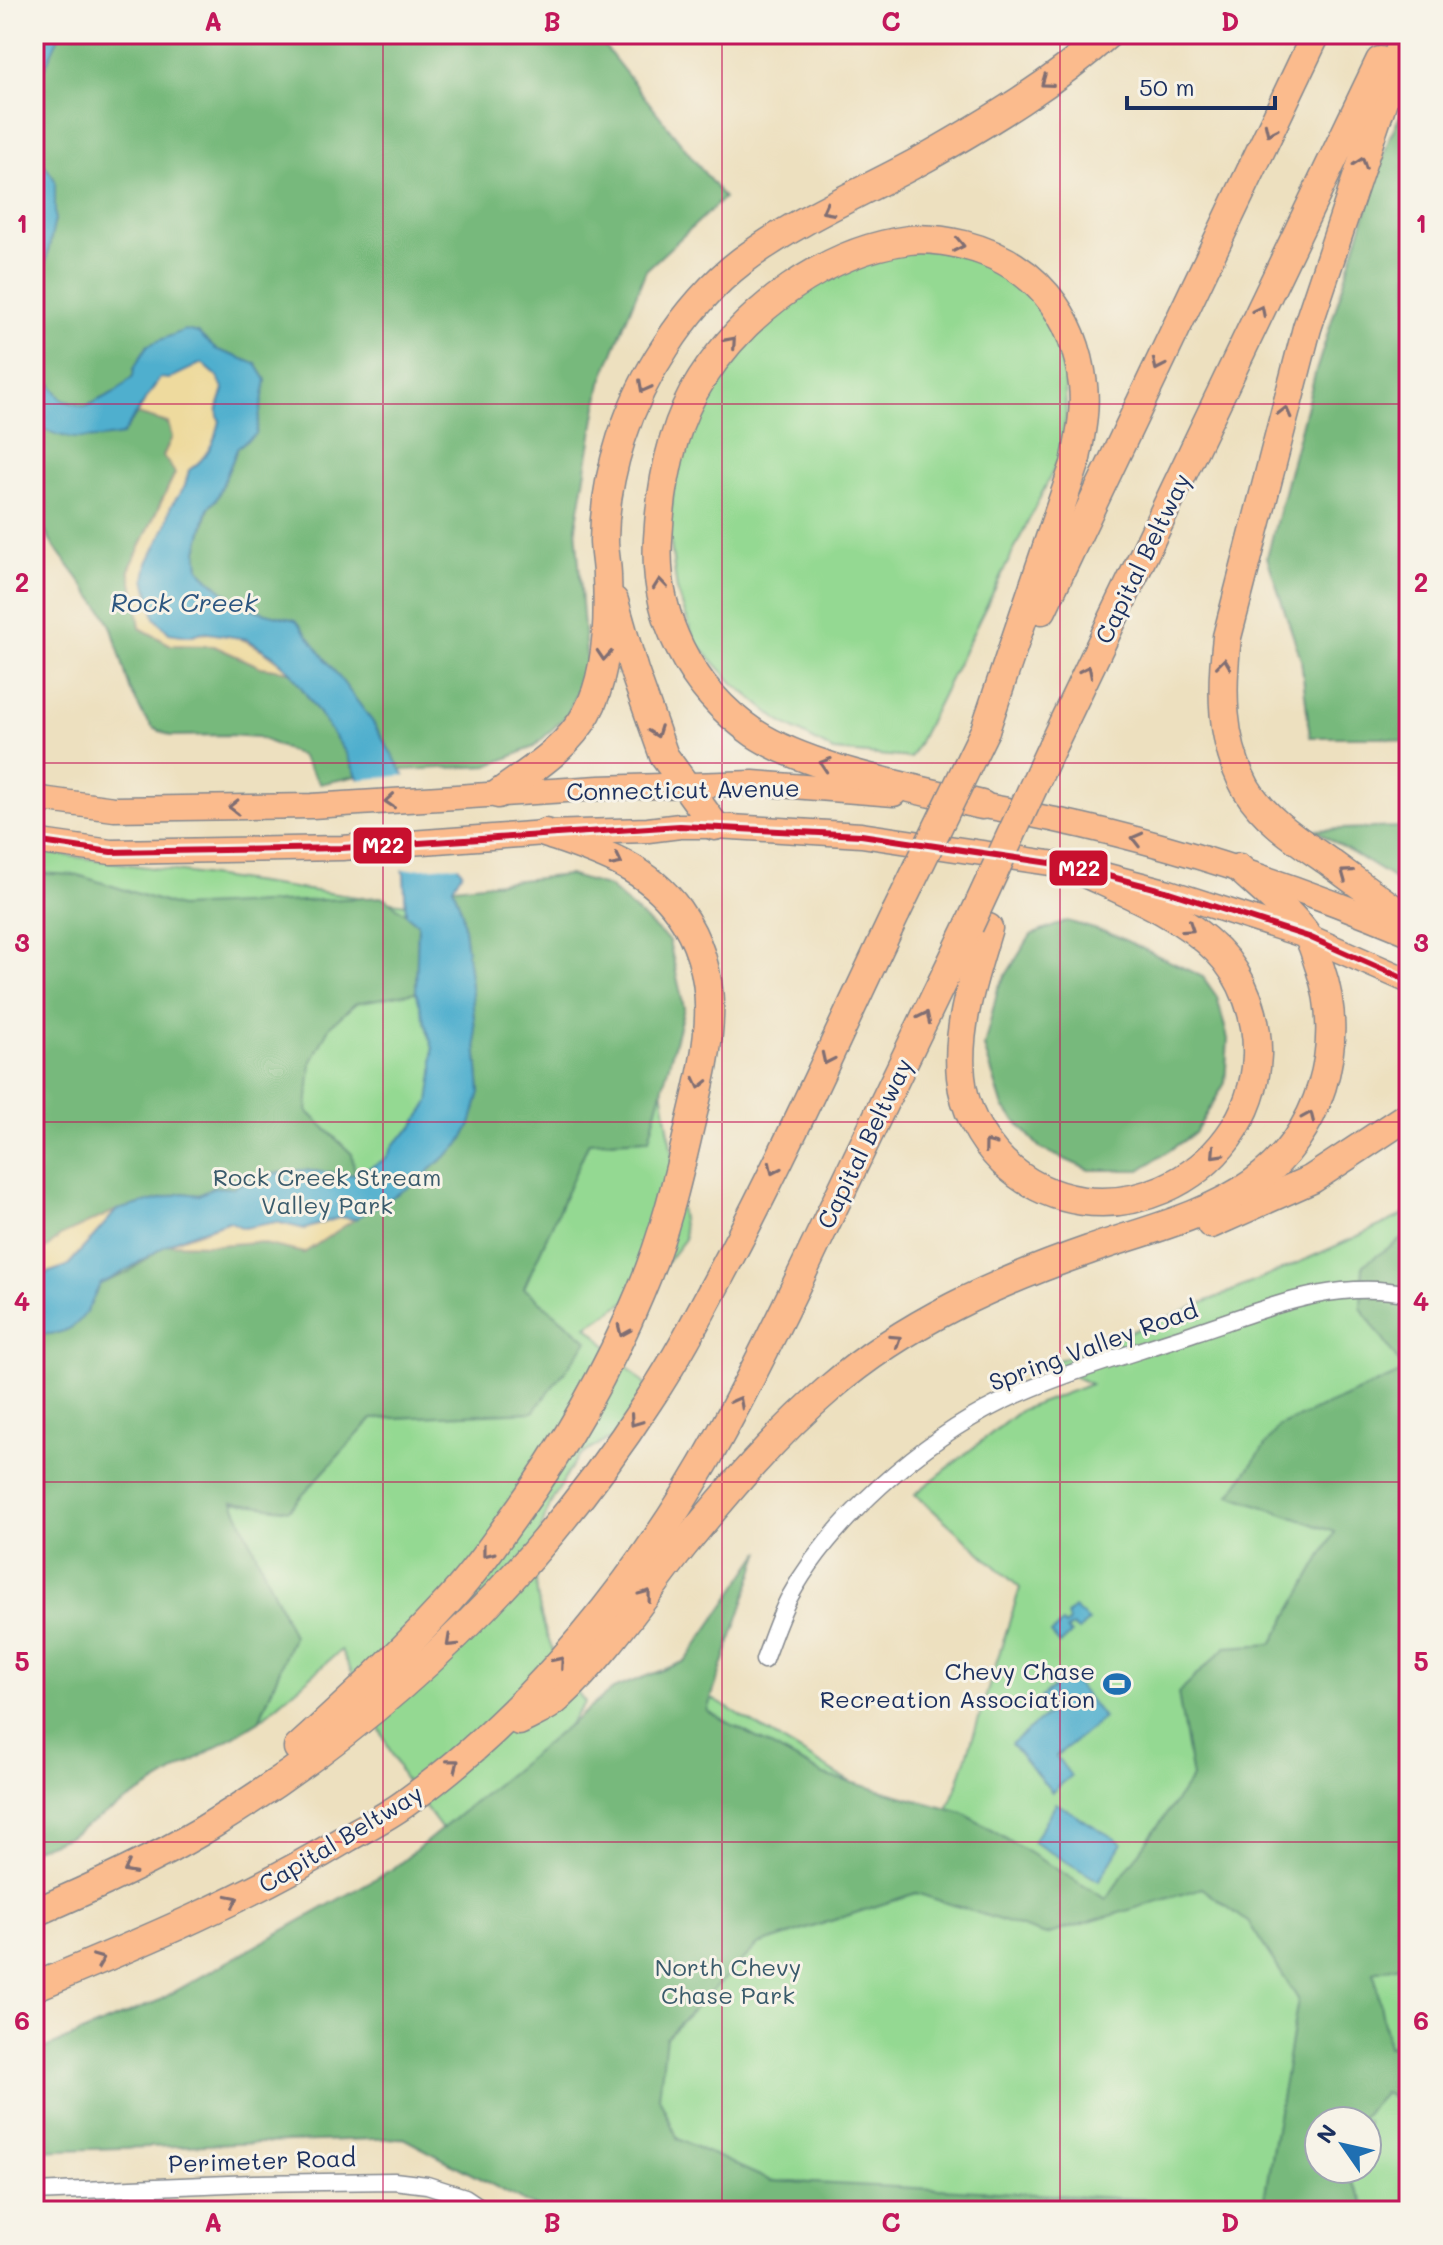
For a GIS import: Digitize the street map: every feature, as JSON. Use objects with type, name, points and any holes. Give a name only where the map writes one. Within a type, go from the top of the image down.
[{"type":"highway","points":[[498,794],[548,758],[575,732],[588,711],[604,663],[607,578],[604,542],[609,484],[618,445],[665,347],[701,301],[752,254],[789,230],[925,158],[1018,102],[1108,34]]},
{"type":"highway","points":[[34,1913],[101,1884],[198,1833],[356,1725],[410,1681],[466,1627],[534,1557],[593,1483],[650,1399],[758,1204],[1316,34]]},
{"type":"highway","points":[[1396,43],[1307,328],[1227,637],[1221,684],[1224,720],[1246,788],[1284,830],[1409,920]]},
{"type":"highway","name":"Capital Beltway","points":[[34,1987],[137,1945],[238,1898],[316,1857],[403,1805],[487,1739],[537,1688],[602,1612],[662,1530],[718,1440],[978,927],[1054,742],[1396,43]]},
{"type":"highway","points":[[982,805],[827,765],[757,735],[725,711],[701,683],[676,643],[662,601],[657,556],[659,510],[667,465],[681,423],[700,382],[728,343],[757,313],[795,285],[871,248],[912,240],[952,242],[985,251],[1016,266],[1045,293],[1066,322],[1077,351],[1083,387],[1082,424],[1075,464],[985,730]]},
{"type":"highway","points":[[607,578],[634,671],[664,756],[715,826]]},
{"type":"highway","points":[[198,1833],[343,1708],[443,1608],[490,1550],[569,1433],[610,1360],[641,1292],[663,1230],[700,1085],[710,1023],[708,983],[699,947],[678,910],[638,871],[604,854],[545,833]]},
{"type":"highway","points":[[978,927],[961,1035],[961,1078],[970,1115],[988,1147],[1016,1174],[1046,1190],[1073,1199],[1109,1202],[1145,1197],[1175,1186],[1204,1165],[1229,1140],[1247,1106],[1256,1074],[1257,1041],[1252,1010],[1239,980],[1219,952],[1195,930],[1070,866]]},
{"type":"highway","points":[[487,1739],[556,1700],[621,1628],[733,1488],[795,1420],[833,1385],[940,1313],[988,1289],[1055,1262],[1202,1210],[1251,1185],[1282,1160],[1304,1129],[1320,1091],[1330,1050],[1330,1015],[1326,989],[1309,937],[1239,868]]},
{"type":"highway","points":[[1055,1262],[1207,1226],[1312,1179],[1409,1115]]},
{"type":"main road","name":"Connecticut Avenue","points":[[34,798],[114,809],[312,806],[682,784],[753,783],[861,790],[982,805],[1091,828],[1239,868],[1318,895],[1409,933]]},
{"type":"main road","name":"Connecticut Avenue","points":[[34,841],[111,852],[342,848],[494,836],[715,826],[861,835],[1070,866],[1169,892],[1309,937],[1409,981]]},
{"type":"street","name":"Spring Valley Road","points":[[764,1660],[788,1599],[806,1570],[848,1518],[895,1473],[958,1427],[1002,1402],[1089,1368],[1284,1302],[1331,1291],[1373,1289],[1409,1294]]},
{"type":"street","name":"Perimeter Road","points":[[34,2192],[394,2181],[465,2197],[486,2211]]},
{"type":"green space","points":[[60,34],[595,34],[724,198],[646,270],[601,383],[576,527],[587,665],[568,714],[534,747],[488,766],[401,770],[372,721],[296,621],[242,604],[222,591],[199,569],[197,550],[209,508],[217,498],[238,447],[248,437],[266,380],[256,364],[215,349],[198,333],[117,391],[85,407],[62,400],[45,376],[40,357],[40,290],[55,219],[55,181],[42,161],[37,85]]},
{"type":"green space","points":[[1409,99],[1409,743],[1383,737],[1310,737],[1301,660],[1267,557],[1315,374],[1390,136]]},
{"type":"green space","points":[[939,249],[1002,268],[1049,312],[1064,354],[1066,418],[1059,459],[911,758],[834,751],[782,723],[733,683],[695,642],[677,590],[669,530],[676,459],[702,392],[745,334],[809,284],[881,253]]},
{"type":"green space","points":[[137,414],[168,423],[175,473],[129,570],[140,628],[171,645],[214,646],[261,667],[290,671],[346,753],[357,776],[320,784],[301,756],[258,737],[171,736],[153,728],[143,715],[130,689],[105,614],[34,514],[34,423],[65,435],[122,435]]},
{"type":"green space","points":[[1409,821],[1409,876],[1401,883],[1315,830],[1400,827]]},
{"type":"green space","name":"Rock Creek Stream Valley Park","points":[[34,851],[490,916],[658,1062],[685,1239],[646,1289],[587,1326],[662,1402],[617,1435],[580,1456],[569,1470],[546,1514],[538,1541],[538,1598],[554,1653],[585,1702],[472,1857],[441,1828],[403,1777],[341,1650],[259,1721],[293,1636],[34,1668]]},
{"type":"green space","points":[[34,873],[78,875],[179,907],[384,897],[418,923],[416,992],[356,1003],[330,1026],[311,1063],[307,1111],[352,1154],[355,1175],[301,1170],[256,1176],[232,1188],[214,1187],[199,1195],[183,1193],[117,1210],[60,1236],[47,1248],[34,1250]]},
{"type":"green space","points":[[568,875],[609,887],[669,941],[684,1008],[649,1139],[589,1142],[524,1288],[588,1341],[533,1412],[372,1419],[289,1510],[233,1502],[293,1636],[259,1721],[69,1836],[34,1849],[34,1334],[60,1332],[77,1323],[100,1284],[127,1273],[167,1244],[255,1242],[304,1253],[384,1199],[414,1184],[459,1145],[480,1092],[462,912],[453,887]]},
{"type":"green space","points":[[1067,921],[1114,935],[1203,977],[1217,997],[1228,1039],[1225,1083],[1195,1133],[1140,1170],[1089,1170],[1041,1149],[1003,1107],[984,1047],[998,988],[1031,935]]},
{"type":"green space","name":"North Chevy Chase Park","points":[[1409,1212],[1409,2211],[570,2211],[696,1689],[937,1834],[959,1781],[1020,1588],[915,1494],[1021,1410],[1091,1384],[1048,1364],[1320,1253]]},
{"type":"green space","points":[[1409,1234],[1409,1964],[1374,1972],[1388,2046],[1409,2042],[1409,2105],[1384,2093],[1373,2105],[1303,2105],[1303,2185],[1354,2185],[1369,2211],[542,2211],[403,2138],[34,2151],[34,2053],[158,2001],[394,1868],[613,1689],[686,1661],[761,1551],[707,1711],[824,1775],[963,1813],[1106,1899],[1192,1778],[1178,1693],[1226,1647],[1272,1644],[1335,1532],[1230,1495],[1279,1426],[1405,1371],[1361,1308],[1363,1265]],"holes":[[[1202,1888],[1249,1923],[1298,1999],[1263,2205],[771,2181],[678,2139],[659,2097],[666,2037],[758,1945],[916,1893],[1046,1935]]]},
{"type":"green space","points":[[330,2203],[400,2203],[425,2211],[285,2211]]},
{"type":"sand","points":[[203,363],[217,376],[224,390],[218,410],[220,421],[205,455],[189,470],[185,486],[171,506],[166,526],[148,563],[189,636],[217,633],[244,640],[268,653],[290,671],[261,667],[214,646],[171,645],[140,628],[129,570],[175,473],[163,456],[172,437],[168,423],[137,414],[159,378]]},
{"type":"sand","points":[[117,1210],[67,1266],[34,1281],[34,1250],[47,1248],[60,1236]]},
{"type":"sand","points":[[341,1217],[355,1219],[304,1253],[255,1242],[167,1244],[230,1221],[243,1228],[276,1222],[305,1229]]},
{"type":"water","name":"Rock Creek","points":[[34,34],[60,34],[37,85],[42,161],[55,180],[55,219],[40,290],[40,357],[45,376],[62,400],[85,407],[117,391],[133,376],[134,368],[148,345],[185,330],[198,333],[215,349],[256,364],[266,380],[256,434],[238,447],[217,498],[208,508],[197,550],[199,569],[222,591],[242,604],[296,620],[372,721],[462,872],[453,887],[462,912],[480,1092],[471,1125],[459,1145],[414,1184],[355,1219],[341,1217],[305,1229],[276,1222],[243,1228],[229,1221],[188,1235],[100,1284],[77,1323],[49,1334],[34,1334],[34,1281],[68,1266],[117,1210],[183,1193],[199,1195],[214,1187],[232,1188],[256,1176],[301,1170],[355,1175],[386,1159],[394,1144],[413,1127],[429,1102],[433,1049],[416,992],[418,924],[406,914],[404,874],[346,753],[290,671],[274,656],[247,639],[202,632],[189,636],[169,633],[155,618],[145,579],[148,563],[166,526],[171,506],[185,486],[189,470],[205,455],[216,435],[220,421],[218,410],[224,390],[217,376],[202,363],[169,379],[160,378],[122,435],[100,438],[65,436],[54,434],[34,423]]},
{"type":"water","points":[[1074,1608],[1089,1621],[1078,1631],[1072,1626],[1067,1630],[1071,1634],[1060,1644],[1051,1634],[1062,1623],[1065,1626],[1069,1622],[1067,1615]]},
{"type":"water","points":[[1069,1675],[1104,1718],[1056,1756],[1071,1776],[1052,1792],[1011,1744],[1052,1711],[1041,1697]]},
{"type":"water","points":[[1056,1803],[1122,1843],[1099,1881],[1033,1842]]},
{"type":"pier","points":[[409,775],[462,865],[398,870],[354,780]]},
{"type":"transit line","name":"M22","points":[[34,841],[111,852],[342,848],[680,826],[861,835],[1070,866],[1169,892],[1309,937],[1409,981]]},
{"type":"place","name":"Chevy Chase Recreation Association","points":[[1117,1684]]}]
